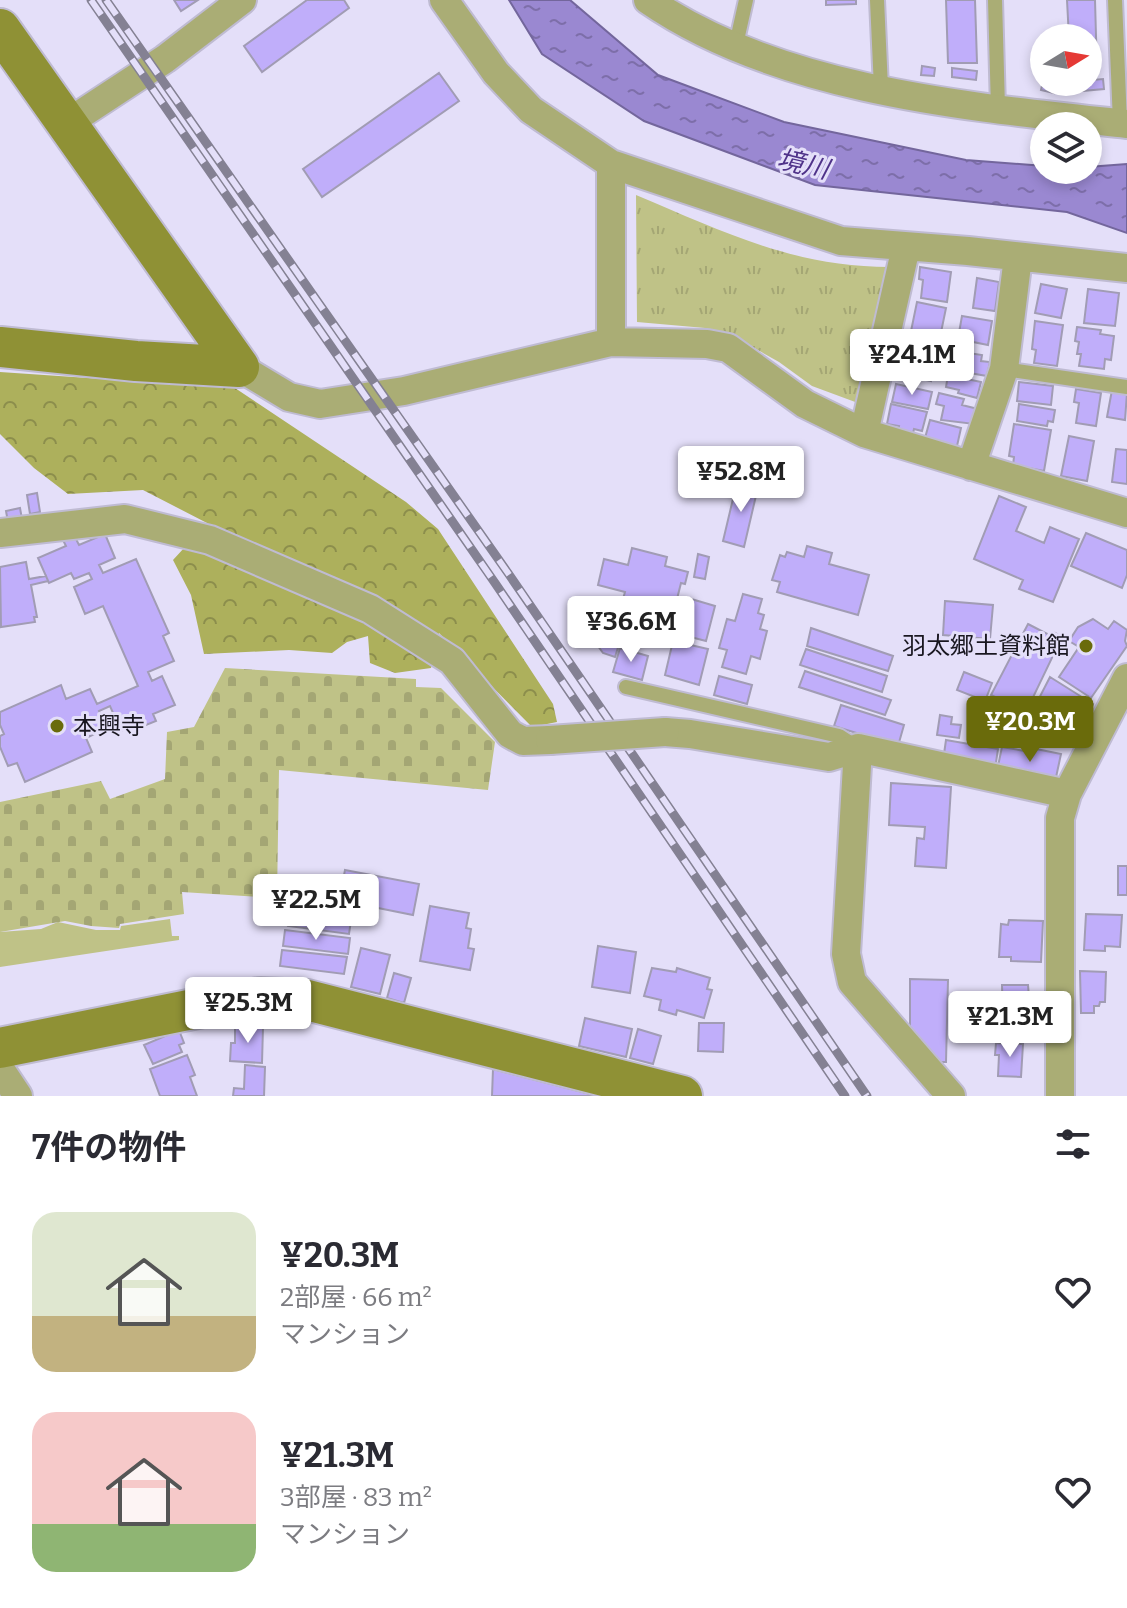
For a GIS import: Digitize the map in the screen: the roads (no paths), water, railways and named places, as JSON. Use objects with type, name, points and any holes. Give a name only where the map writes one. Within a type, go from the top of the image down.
[{"type":"street","points":[[66,124],[165,59],[242,0]]},
{"type":"street","points":[[444,0],[496,73],[531,110],[611,164],[841,241],[1127,268]]},
{"type":"street","points":[[648,0],[706,36],[803,72],[935,100],[1123,124]]},
{"type":"street","points":[[0,29],[239,367],[289,397],[320,404],[404,391],[611,342],[678,342],[728,348],[805,404],[864,433],[1127,513]]},
{"type":"street","points":[[611,164],[611,342]]},
{"type":"street","points":[[864,433],[906,247]]},
{"type":"street","points":[[971,466],[1004,369],[1018,257]]},
{"type":"street","points":[[0,347],[136,361],[239,367]]},
{"type":"street","points":[[0,533],[125,519],[210,540],[370,609],[452,661],[510,734],[523,741],[665,732],[829,757],[858,748],[1067,794]]},
{"type":"street","points":[[1060,1096],[1060,818],[1067,794],[1127,678]]},
{"type":"street","points":[[858,748],[846,954],[852,982],[951,1096]]},
{"type":"street","points":[[0,1048],[208,1006],[279,997],[307,1000],[682,1096]]},
{"type":"street","points":[[0,1069],[18,1096]]},
{"type":"lane","points":[[735,49],[746,0]]},
{"type":"lane","points":[[877,0],[881,88]]},
{"type":"lane","points":[[995,0],[998,108]]},
{"type":"lane","points":[[1115,0],[1123,124]]},
{"type":"lane","points":[[1004,369],[1127,387]]},
{"type":"lane","points":[[626,687],[839,736],[858,748]]},
{"type":"water","name":"境川","points":[[509,0],[570,0],[658,75],[784,122],[966,160],[1030,165],[1030,184],[1102,184],[1102,166],[1127,164],[1127,233],[1067,212],[815,185],[644,121],[542,54]]},
{"type":"railway","points":[[91,0],[495,583],[845,1096]]},
{"type":"railway","points":[[106,0],[508,573],[867,1096]]},
{"type":"place","name":"羽太郷土資料館","points":[[1086,646]]},
{"type":"place","name":"本興寺","points":[[57,726]]}]
